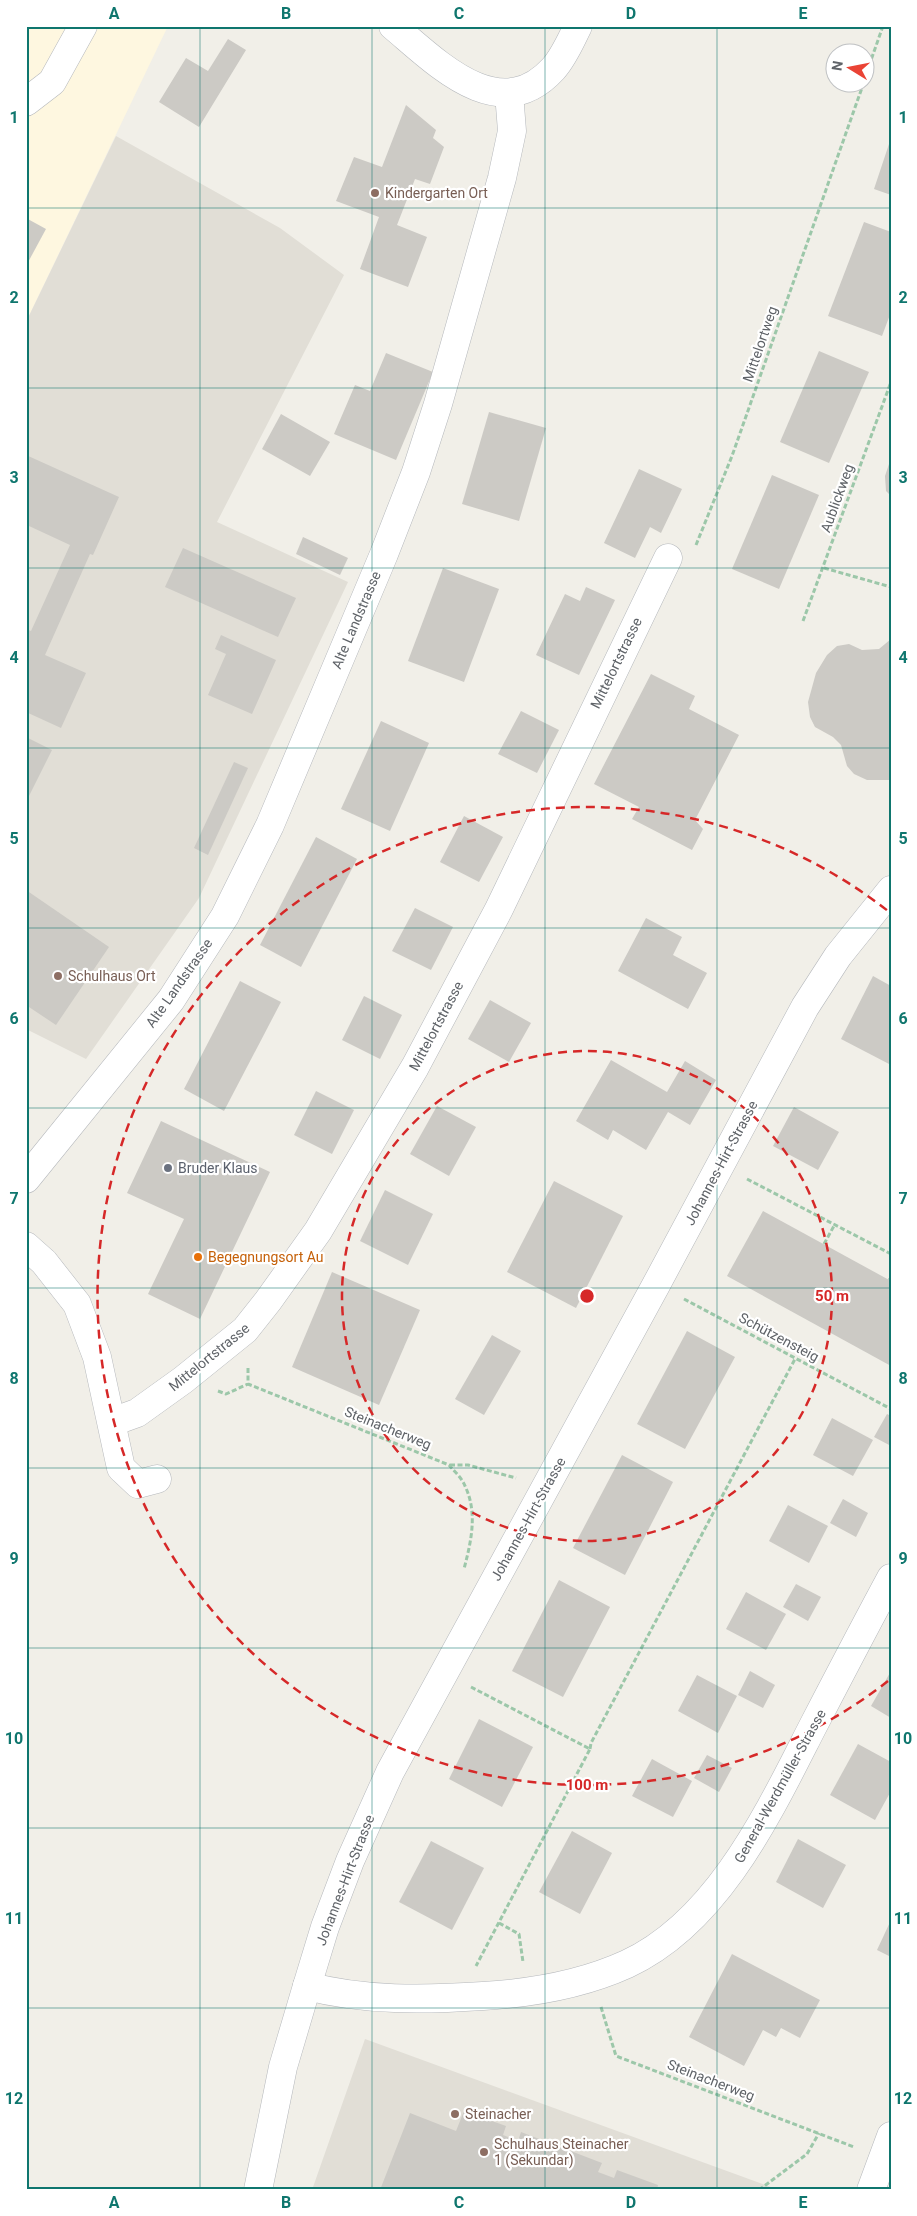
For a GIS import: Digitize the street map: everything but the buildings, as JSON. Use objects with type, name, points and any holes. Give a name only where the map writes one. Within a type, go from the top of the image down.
[{"type":"street","points":[[26,102],[52,82],[83,26]]},
{"type":"street","points":[[393,26],[455,78],[470,85],[509,93],[538,83],[554,69],[578,26]]},
{"type":"street","name":"Alte Landstrasse","points":[[26,1179],[171,1000],[225,916],[270,825],[384,554],[416,472],[438,404],[502,178],[512,131],[509,93]]},
{"type":"street","name":"Mittelortstrasse","points":[[112,1422],[137,1412],[182,1380],[245,1330],[318,1231],[415,1067],[499,909],[680,555]]},
{"type":"street","name":"Johannes-Hirt-Strasse","points":[[258,2190],[283,2067],[307,1986],[350,1861],[390,1772],[656,1285],[805,1007],[838,956],[891,890]]},
{"type":"street","points":[[26,1246],[44,1262],[77,1304],[97,1357],[121,1468],[138,1484],[157,1479]]},
{"type":"street","name":"General-Werdmüller-Strasse","points":[[307,1986],[355,1996],[389,1998],[470,1997],[553,1989],[591,1978],[628,1964],[666,1940],[699,1911],[732,1871],[768,1814],[891,1578]]},
{"type":"street","points":[[871,2190],[891,2136]]},
{"type":"path","name":"Mittelortweg","points":[[874,52],[883,26]]},
{"type":"path","name":"Mittelortweg","points":[[680,555],[732,456],[860,92]]},
{"type":"path","name":"Aublickweg","points":[[803,621],[891,382]]},
{"type":"path","points":[[824,568],[891,587]]},
{"type":"path","points":[[720,1165],[891,1254]]},
{"type":"path","points":[[824,1244],[835,1224]]},
{"type":"path","name":"Schützensteig","points":[[656,1285],[891,1409]]},
{"type":"path","points":[[226,1394],[248,1384],[247,1371],[257,1343],[245,1330]]},
{"type":"path","points":[[474,1970],[590,1749],[591,1743],[795,1358]]},
{"type":"path","name":"Steinacherweg","points":[[248,1384],[449,1464]]},
{"type":"path","points":[[449,1464],[468,1464],[519,1479]]},
{"type":"path","points":[[449,1464],[465,1485],[472,1506],[472,1533],[462,1575]]},
{"type":"path","points":[[468,1685],[590,1749]]},
{"type":"path","points":[[498,1923],[519,1934],[524,1963]]},
{"type":"path","name":"Steinacherweg","points":[[600,2004],[616,2056],[856,2148]]},
{"type":"path","points":[[759,2190],[808,2154],[819,2133]]},
{"type":"shaded area","points":[[26,26],[168,26],[26,322]]},
{"type":"shaded area","points":[[116,136],[280,228],[344,275],[217,522],[348,582],[199,898],[86,1059],[26,1029],[26,322]]},
{"type":"shaded area","name":"Steinacher","points":[[365,2039],[779,2190],[312,2190]]},
{"type":"place","name":"Kindergarten Ort","points":[[375,193]]},
{"type":"place","name":"Schulhaus Ort","points":[[58,976]]},
{"type":"place","name":"Bruder Klaus","points":[[168,1168]]},
{"type":"place","name":"Begegnungsort Au","points":[[198,1257]]},
{"type":"place","name":"Steinacher","points":[[455,2114]]},
{"type":"place","name":"Schulhaus Steinacher 1 (Sekundar)","points":[[484,2152]]}]
